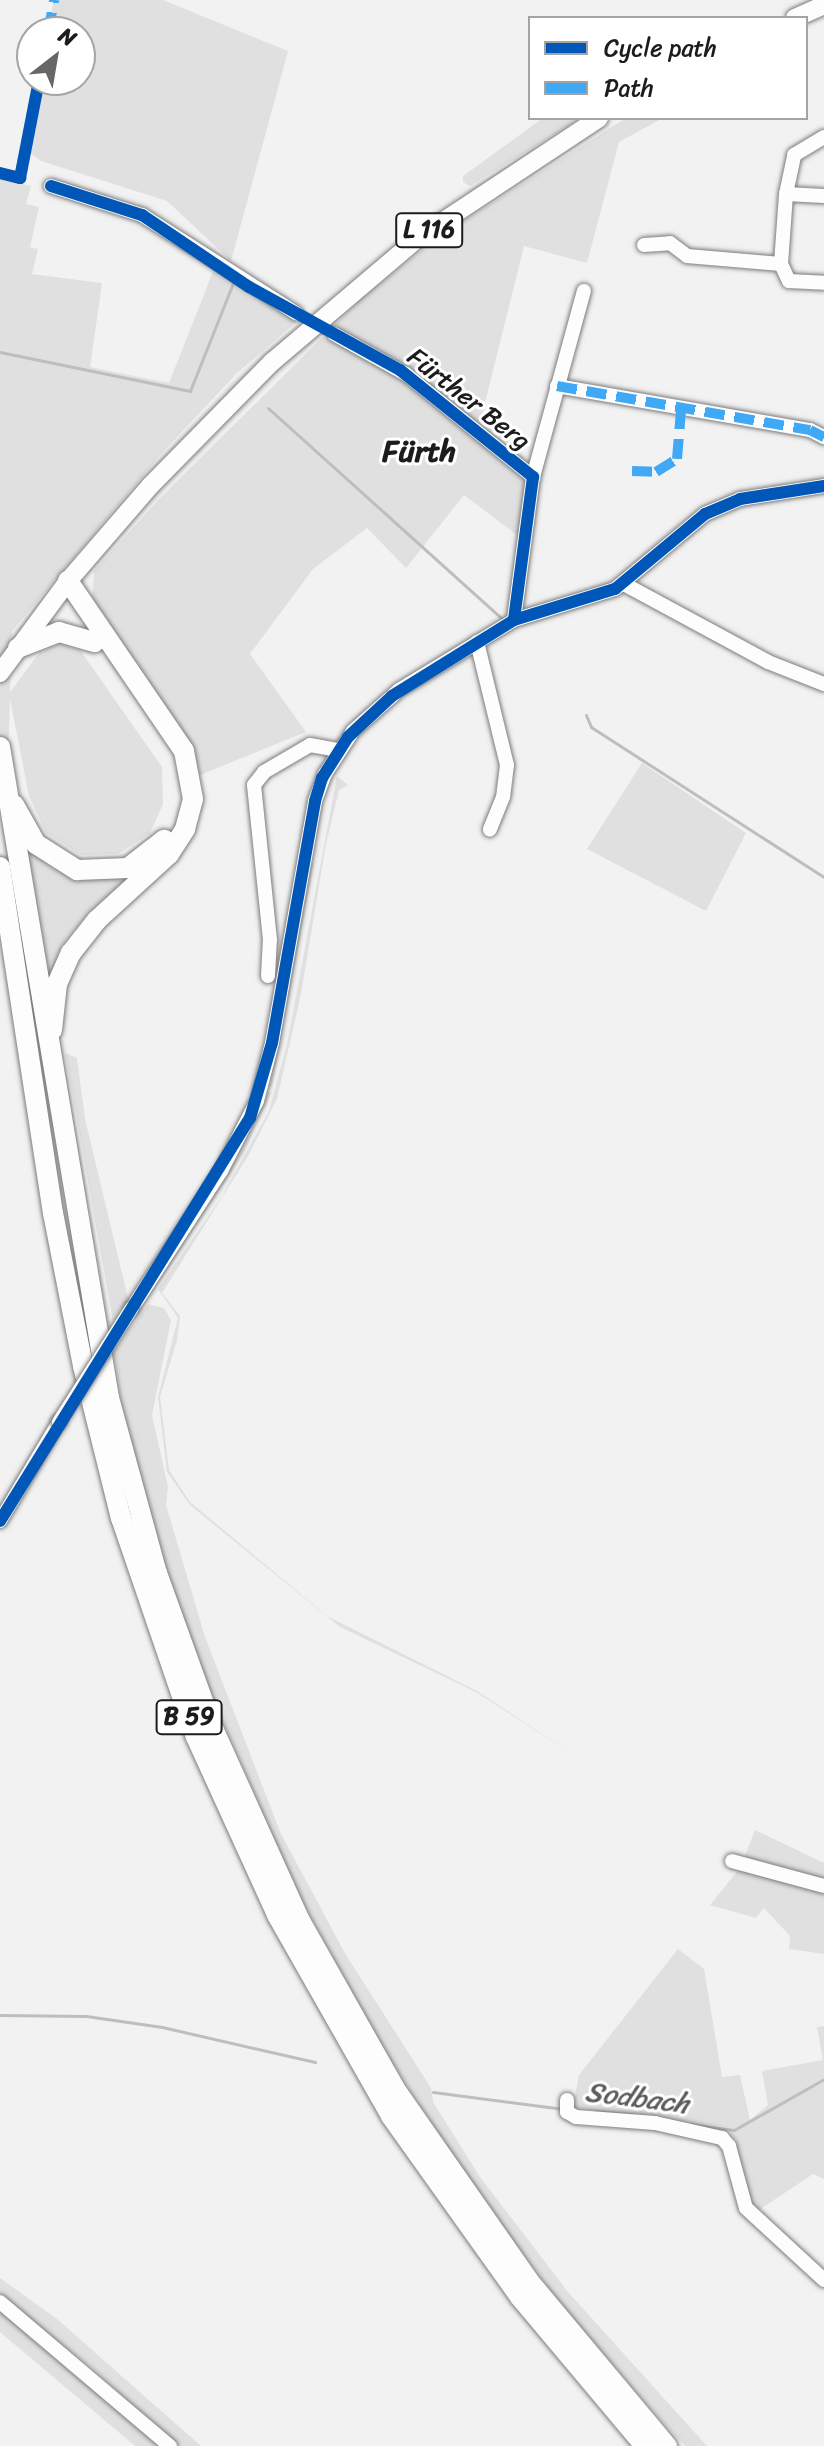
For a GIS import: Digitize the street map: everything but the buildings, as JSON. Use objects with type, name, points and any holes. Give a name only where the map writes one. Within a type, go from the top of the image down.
[{"type":"highway","points":[[7,790],[36,844],[77,870],[128,868],[155,850],[172,829],[181,800],[176,762],[95,642],[64,587]]},
{"type":"highway","points":[[49,1054],[57,984],[71,953],[97,920],[169,854],[185,829],[193,799],[184,751],[64,587]]},
{"type":"highway","points":[[18,648],[59,632],[95,642]]},
{"type":"highway","name":"B 59","points":[[0,747],[85,1275],[122,1453],[178,1637],[244,1804],[335,1986],[436,2152],[536,2290],[667,2446]]},
{"type":"highway","name":"B 59","points":[[0,867],[53,1213],[83,1366],[121,1518],[196,1737],[277,1915],[375,2090],[485,2252],[645,2446]]},
{"type":"main road","points":[[799,16],[824,5]]},
{"type":"main road","name":"L 116","points":[[0,673],[64,587],[198,436],[339,301],[450,215],[596,120]]},
{"type":"street","points":[[824,137],[792,158],[781,264],[789,281],[824,283]]},
{"type":"street","points":[[51,186],[142,215],[296,313]]},
{"type":"street","points":[[786,194],[824,196]]},
{"type":"street","points":[[644,245],[670,243],[687,256],[781,264]]},
{"type":"street","name":"Fürther Berg","points":[[514,620],[533,477],[584,291]]},
{"type":"street","name":"Fürther Berg","points":[[334,334],[406,374],[533,477]]},
{"type":"street","points":[[557,386],[810,430],[824,437]]},
{"type":"street","points":[[0,1521],[59,1422],[225,1163],[257,1101],[272,1043],[315,801],[338,752],[384,701],[514,620],[601,597],[624,584],[678,532],[717,508],[824,486]]},
{"type":"street","points":[[624,584],[768,662],[824,684]]},
{"type":"street","points":[[477,642],[507,765],[503,797],[490,830]]},
{"type":"street","points":[[268,976],[270,940],[254,785],[264,772],[310,745],[338,752]]},
{"type":"street","points":[[732,1861],[824,1886]]},
{"type":"street","points":[[567,2106],[576,2117],[655,2123],[722,2138],[729,2146],[746,2208],[824,2280]]},
{"type":"street","points":[[0,2302],[76,2361],[170,2446]]},
{"type":"shaded area","points":[[54,0],[163,0],[288,51],[231,261],[167,201],[41,161],[30,153],[27,141],[36,96],[96,96],[96,16],[51,16]]},
{"type":"shaded area","points":[[540,120],[578,120],[470,186],[463,182],[463,176]]},
{"type":"shaded area","points":[[623,120],[659,120],[619,142],[587,263],[524,246],[478,431],[409,369],[347,333],[339,342],[393,370],[529,482],[521,538],[464,495],[406,568],[367,528],[313,569],[250,654],[306,732],[200,775],[189,743],[92,600],[94,571],[160,498],[362,298],[442,235]]},
{"type":"shaded area","points":[[0,178],[31,186],[26,204],[39,207],[30,247],[38,249],[32,274],[102,283],[90,367],[169,383],[214,269],[281,313],[302,317],[236,374],[162,453],[12,631],[10,692],[39,653],[60,644],[80,650],[162,767],[163,804],[150,833],[118,854],[81,855],[46,833],[29,796],[10,699],[7,790],[0,794]]},
{"type":"shaded area","points":[[642,763],[746,833],[706,911],[587,849]]},
{"type":"shaded area","points":[[337,776],[348,785],[339,790],[326,844],[301,994],[277,1099],[248,1156],[162,1293],[180,1316],[177,1340],[160,1397],[169,1470],[190,1502],[327,1616],[477,1691],[580,1759],[476,1692],[340,1627],[190,1505],[167,1472],[158,1397],[178,1318],[158,1289],[221,1198],[269,1111],[287,1044]]},
{"type":"shaded area","points":[[27,846],[51,868],[88,880],[132,875],[88,913],[61,946],[50,980]]},
{"type":"shaded area","points":[[309,862],[314,863],[272,1087],[267,1086]]},
{"type":"shaded area","points":[[65,1053],[77,1058],[85,1119],[128,1298],[113,1321]]},
{"type":"shaded area","points":[[266,1091],[271,1093],[244,1153],[158,1283]]},
{"type":"shaded area","points":[[148,1304],[164,1308],[171,1320],[152,1415],[168,1487],[166,1505],[205,1637],[281,1834],[346,1955],[431,2088],[433,2102],[480,2177],[568,2292],[707,2446],[685,2446],[659,2418],[558,2300],[471,2183],[383,2048],[299,1895],[202,1672],[160,1549],[123,1413],[114,1351]]},
{"type":"shaded area","points":[[755,1830],[824,1863],[824,1884],[744,1858]]},
{"type":"shaded area","points":[[740,1868],[824,1891],[824,1954],[789,1949],[790,1936],[764,1908],[756,1918],[710,1905]]},
{"type":"shaded area","points":[[678,1949],[704,1969],[722,2077],[740,2075],[750,2120],[768,2105],[762,2071],[823,2060],[817,2027],[824,2026],[824,2179],[813,2174],[756,2212],[741,2182],[736,2140],[726,2127],[573,2107],[579,2075]]},
{"type":"shaded area","points":[[0,2278],[57,2319],[201,2446],[178,2446],[91,2367],[0,2296]]},
{"type":"shaded area","points":[[0,2309],[163,2446],[135,2446],[0,2332]]},
{"type":"waterway","points":[[0,352],[190,391],[233,283]]},
{"type":"waterway","points":[[268,408],[501,618]]},
{"type":"waterway","points":[[586,715],[591,727],[824,877]]},
{"type":"waterway","name":"Sodbach","points":[[0,2015],[86,2016],[162,2027],[315,2062]]},
{"type":"waterway","name":"Sodbach","points":[[691,2124],[734,2130],[824,2079]]},
{"type":"waterway","name":"Sodbach","points":[[433,2092],[564,2109]]},
{"type":"waterway","name":"Sodbach","points":[[596,2111],[632,2114]]},
{"type":"tunnel","points":[[296,313],[334,334]]},
{"type":"marked path","points":[[51,16],[54,0]]},
{"type":"marked path","points":[[557,386],[810,430],[824,437]]},
{"type":"marked path","points":[[632,471],[656,472],[677,459],[681,410]]},
{"type":"cycle path","points":[[0,173],[20,178],[36,96]]},
{"type":"cycle path","points":[[51,186],[142,215],[249,287],[400,370],[533,477],[514,620]]},
{"type":"cycle path","points":[[0,1521],[250,1118],[272,1043],[315,801],[322,778],[348,737],[392,696],[514,620],[615,589],[705,514],[740,499],[824,486]]},
{"type":"district","name":"Fürth","points":[[419,451]]}]
